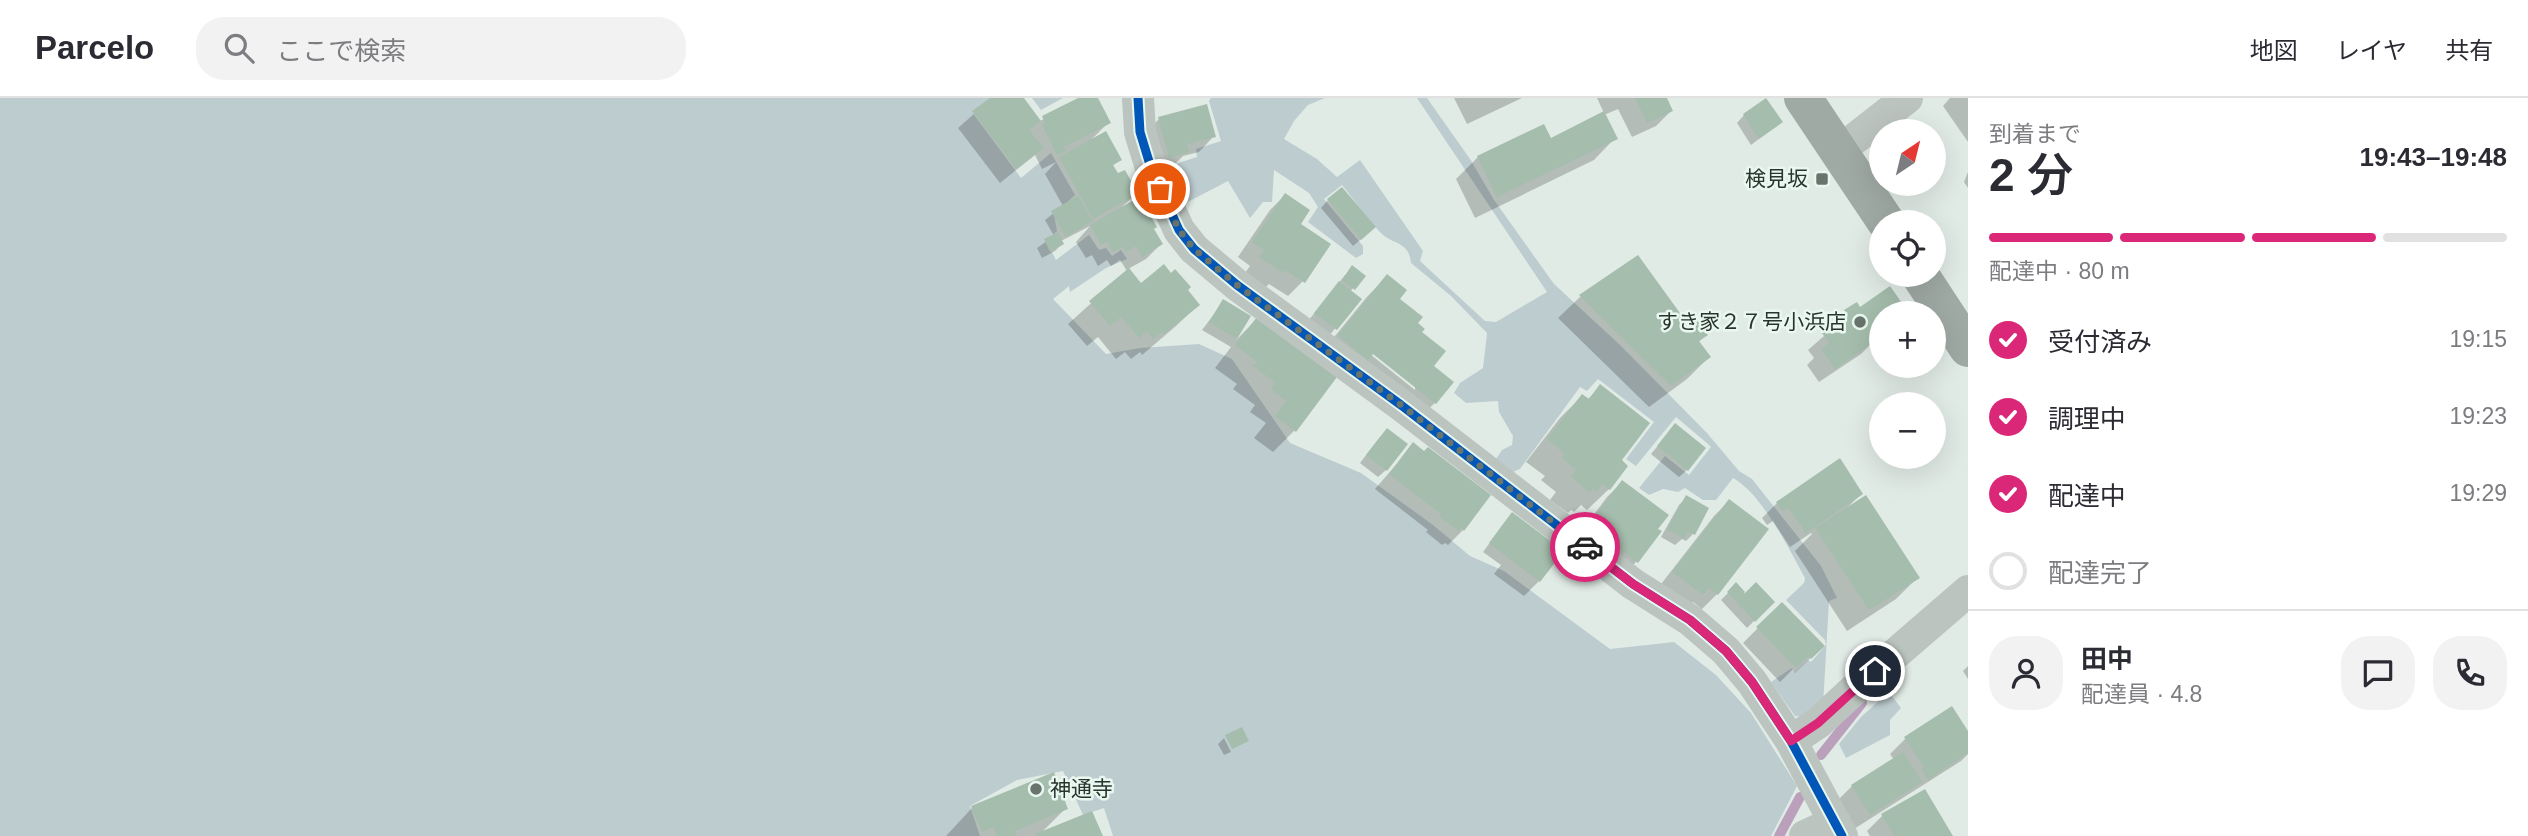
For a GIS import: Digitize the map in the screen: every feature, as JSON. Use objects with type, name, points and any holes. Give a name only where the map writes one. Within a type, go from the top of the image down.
[{"type":"highway","points":[[1803,98],[1878,210]]},
{"type":"highway","points":[[1928,287],[1968,348]]},
{"type":"street","points":[[1138,98],[1140,132],[1151,168],[1179,230],[1194,249],[1237,285],[1401,405],[1633,584],[1690,620],[1726,651],[1752,682],[1791,741],[1838,829],[1805,836]]},
{"type":"street","points":[[1839,151],[1908,98]]},
{"type":"street","points":[[1791,741],[1818,723],[1968,591]]},
{"type":"shaded area","points":[[0,98],[992,98],[974,115],[1021,178],[1051,153],[1075,195],[1054,214],[1057,231],[1046,241],[1056,260],[1089,235],[1099,250],[1106,248],[1112,256],[1121,250],[1127,259],[1106,268],[1070,292],[1069,286],[1053,299],[1106,354],[1140,348],[1199,344],[1232,359],[1290,443],[1361,473],[1433,525],[1470,556],[1504,571],[1610,649],[1674,642],[1716,675],[1751,713],[1797,786],[1771,836],[1113,836],[1104,808],[1083,815],[1063,771],[1017,780],[970,806],[980,836],[0,836]]},
{"type":"shaded area","points":[[1032,98],[1063,98],[1041,110]]},
{"type":"shaded area","points":[[1211,98],[1325,98],[1308,105],[1294,121],[1284,139],[1317,159],[1337,177],[1360,160],[1423,251],[1420,261],[1485,321],[1496,322],[1547,292],[1417,98],[1427,98],[1470,159],[1494,200],[1554,284],[1620,345],[1707,433],[1739,471],[1752,479],[1821,566],[1837,598],[1829,601],[1823,706],[1803,717],[1795,716],[1771,682],[1792,668],[1795,672],[1808,660],[1811,662],[1826,645],[1825,640],[1786,600],[1804,583],[1805,578],[1774,523],[1754,496],[1733,478],[1716,500],[1703,500],[1685,488],[1678,492],[1663,489],[1649,495],[1639,488],[1665,456],[1689,475],[1711,447],[1708,444],[1676,417],[1636,466],[1626,459],[1654,422],[1598,379],[1587,391],[1580,387],[1520,469],[1513,472],[1496,459],[1502,450],[1512,445],[1513,436],[1499,412],[1498,401],[1466,403],[1454,393],[1460,383],[1483,368],[1487,333],[1451,296],[1411,263],[1404,247],[1381,233],[1342,185],[1324,199],[1363,246],[1363,254],[1356,258],[1308,222],[1318,207],[1309,193],[1274,170],[1272,202],[1263,202],[1250,218],[1228,181],[1182,205],[1169,166],[1197,157],[1196,149],[1221,141],[1209,101]]},
{"type":"shaded area","points":[[1889,692],[1901,708],[1890,720],[1890,735],[1846,758],[1839,744],[1861,717]]},
{"type":"building","points":[[990,98],[1024,98],[1041,121],[1029,130],[1044,148],[1016,169],[972,111]]},
{"type":"building","points":[[1078,98],[1098,98],[1111,123],[1064,147],[1066,151],[1057,155],[1042,125],[1045,123],[1042,116]]},
{"type":"building","points":[[1635,98],[1667,98],[1673,111],[1647,123]]},
{"type":"building","points":[[1766,98],[1783,122],[1759,139],[1743,114]]},
{"type":"building","points":[[1207,104],[1216,137],[1187,144],[1189,152],[1169,158],[1158,117]]},
{"type":"building","points":[[1604,111],[1618,139],[1497,197],[1477,156],[1544,124],[1551,138]]},
{"type":"building","points":[[1106,131],[1122,160],[1113,165],[1118,173],[1125,170],[1138,194],[1093,219],[1059,157]]},
{"type":"building","points":[[1342,187],[1376,227],[1361,240],[1327,199]]},
{"type":"building","points":[[1285,193],[1310,210],[1301,224],[1331,244],[1305,283],[1285,270],[1283,273],[1259,257],[1264,250],[1252,242]]},
{"type":"building","points":[[1078,196],[1093,221],[1066,237],[1051,211]]},
{"type":"building","points":[[1139,197],[1157,227],[1154,229],[1163,244],[1142,257],[1136,246],[1126,252],[1123,247],[1113,252],[1107,241],[1101,245],[1090,225]]},
{"type":"building","points":[[1058,232],[1064,244],[1050,252],[1044,239]]},
{"type":"building","points":[[1638,255],[1685,320],[1693,314],[1708,335],[1699,341],[1711,357],[1671,386],[1579,295]]},
{"type":"building","points":[[1164,264],[1171,273],[1175,269],[1191,287],[1188,290],[1200,305],[1164,334],[1162,332],[1153,339],[1147,331],[1139,338],[1121,317],[1110,326],[1089,301],[1129,268],[1141,283]]},
{"type":"building","points":[[1352,265],[1366,276],[1355,290],[1342,280]]},
{"type":"building","points":[[1387,274],[1407,290],[1400,299],[1423,317],[1418,323],[1425,329],[1422,332],[1446,351],[1434,366],[1454,382],[1436,404],[1373,354],[1368,361],[1338,335]]},
{"type":"building","points":[[1339,281],[1362,299],[1337,330],[1314,313]]},
{"type":"building","name":"すき家２７号小浜店","points":[[1889,287],[1901,301],[1869,301],[1869,345],[1835,369],[1821,349],[1829,343],[1822,333],[1848,316],[1844,310],[1857,302],[1860,307]]},
{"type":"building","points":[[1223,299],[1251,316],[1237,339],[1209,322]]},
{"type":"building","points":[[1257,317],[1337,377],[1296,432],[1275,416],[1286,401],[1271,389],[1276,383],[1253,366],[1257,362],[1235,345]]},
{"type":"building","points":[[1600,384],[1650,423],[1622,460],[1628,466],[1610,490],[1602,484],[1597,492],[1593,489],[1590,493],[1571,477],[1576,470],[1562,458],[1565,454],[1547,439],[1582,394],[1589,399]]},
{"type":"building","points":[[1675,423],[1706,448],[1688,471],[1657,446]]},
{"type":"building","points":[[1387,428],[1408,444],[1387,471],[1366,455]]},
{"type":"building","points":[[1413,442],[1424,451],[1428,447],[1491,495],[1464,531],[1461,528],[1459,531],[1440,517],[1441,514],[1389,474]]},
{"type":"building","points":[[1840,458],[1863,494],[1806,533],[1788,508],[1782,511],[1776,502]]},
{"type":"building","points":[[1622,480],[1669,515],[1658,529],[1662,531],[1638,563],[1588,525]]},
{"type":"building","points":[[1686,495],[1709,508],[1695,535],[1688,532],[1684,539],[1667,529]]},
{"type":"building","points":[[1866,495],[1920,578],[1869,610],[1815,528]]},
{"type":"building","points":[[1729,499],[1769,529],[1718,595],[1709,588],[1703,595],[1672,572]]},
{"type":"building","points":[[1512,512],[1564,551],[1540,582],[1489,543]]},
{"type":"building","points":[[1736,582],[1745,592],[1736,601],[1727,592]]},
{"type":"building","points":[[1756,582],[1775,602],[1755,622],[1736,602]]},
{"type":"building","points":[[1782,602],[1825,646],[1796,668],[1756,627]]},
{"type":"building","points":[[1952,706],[1968,731],[1968,753],[1928,780],[1921,769],[1924,767],[1904,737]]},
{"type":"building","points":[[1242,727],[1249,741],[1232,749],[1225,735]]},
{"type":"building","points":[[1903,752],[1922,782],[1870,815],[1851,785]]},
{"type":"building","name":"神通寺","points":[[1054,772],[1068,809],[1015,831],[1017,836],[997,836],[993,827],[982,832],[971,806]]},
{"type":"building","points":[[1925,789],[1953,836],[1894,836],[1881,814]]},
{"type":"building","name":"神通寺","points":[[1092,811],[1103,836],[1035,834]]},
{"type":"waterway","points":[[1821,755],[1862,703]]},
{"type":"waterway","points":[[1779,836],[1800,797]]},
{"type":"cycle path","points":[[1138,98],[1140,132],[1151,168],[1179,230],[1194,249],[1237,285],[1401,405],[1633,584],[1690,620],[1726,651],[1752,682],[1791,741],[1842,836]]},
{"type":"way so far","points":[[1160,189],[1179,230],[1194,249],[1237,285],[1401,405],[1585,547]]},
{"type":"place","name":"検見坂","points":[[1822,179]]},
{"type":"place","name":"すき家２７号小浜店","points":[[1860,322]]},
{"type":"place","name":"神通寺","points":[[1036,789]]},
{"type":"route","points":[[1585,547],[1633,584],[1690,620],[1726,651],[1752,682],[1791,741],[1818,723],[1875,671]]}]
